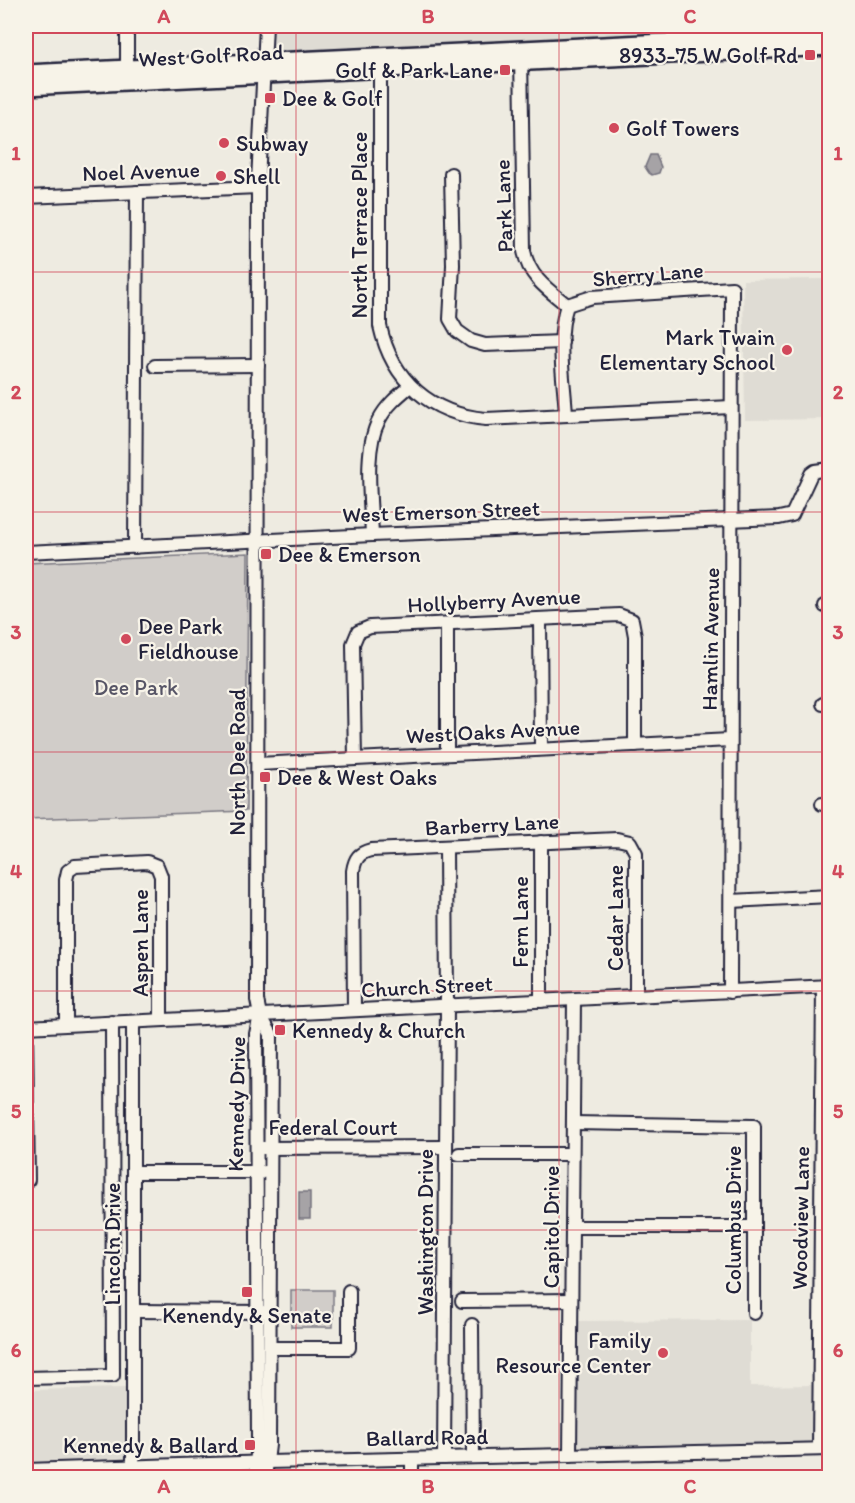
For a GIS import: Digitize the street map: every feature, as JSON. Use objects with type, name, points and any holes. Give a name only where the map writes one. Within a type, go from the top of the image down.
[{"type":"main road","points":[[521,56],[648,43],[830,34]]},
{"type":"main road","name":"West Golf Road","points":[[26,87],[264,68],[521,56],[830,47]]},
{"type":"main road","name":"West Golf Road","points":[[380,63],[434,53],[521,56]]},
{"type":"main road","name":"West Golf Road","points":[[26,73],[128,68],[264,68]]},
{"type":"street","points":[[127,26],[128,68]]},
{"type":"street","name":"North Dee Road","points":[[260,1015],[257,1000],[258,187],[266,26]]},
{"type":"street","name":"Park Lane","points":[[521,56],[524,251],[533,275],[567,305]]},
{"type":"street","name":"North Terrace Place","points":[[380,63],[380,326],[392,363],[410,386],[441,407],[470,417],[486,419],[731,407]]},
{"type":"street","points":[[451,174],[453,265],[450,319],[457,331],[471,341],[484,345],[562,342]]},
{"type":"street","name":"Noel Avenue","points":[[26,197],[258,187]]},
{"type":"street","points":[[135,547],[136,192]]},
{"type":"street","name":"Sherry Lane","points":[[567,305],[592,297],[732,288]]},
{"type":"street","name":"Hamlin Avenue","points":[[730,992],[732,288]]},
{"type":"street","points":[[566,414],[562,326],[567,305]]},
{"type":"street","points":[[155,366],[258,365]]},
{"type":"street","points":[[372,535],[370,461],[374,431],[387,409],[410,386]]},
{"type":"street","name":"West Emerson Street","points":[[26,552],[779,518],[792,515],[811,474],[815,471],[830,469]]},
{"type":"street","name":"Hollyberry Avenue","points":[[355,759],[353,644],[358,632],[370,627],[619,615],[632,620],[635,636],[635,745]]},
{"type":"street","points":[[540,619],[541,749]]},
{"type":"street","points":[[447,624],[447,754]]},
{"type":"street","name":"West Oaks Avenue","points":[[258,764],[730,740]]},
{"type":"street","name":"Barberry Lane","points":[[354,1010],[353,871],[358,856],[363,852],[617,839],[630,842]]},
{"type":"street","name":"Fern Lane","points":[[541,842],[541,1001]]},
{"type":"street","name":"Cedar Lane","points":[[630,842],[636,854],[636,996]]},
{"type":"street","name":"Washington Drive","points":[[444,1458],[446,847]]},
{"type":"street","name":"Aspen Lane","points":[[66,1024],[66,880],[68,871],[75,866],[147,862],[157,866],[161,876],[160,1020]]},
{"type":"street","points":[[731,901],[830,896]]},
{"type":"street","name":"Church Street","points":[[26,1027],[826,986]]},
{"type":"street","name":"Woodview Lane","points":[[824,1449],[826,986]]},
{"type":"street","name":"Capitol Drive","points":[[570,1455],[574,1000]]},
{"type":"street","name":"Kennedy Drive","points":[[260,1015],[256,1034],[256,1172],[262,1462]]},
{"type":"street","name":"Kennedy Drive","points":[[260,1015],[271,1034],[271,1312],[262,1462]]},
{"type":"street","name":"Lincoln Drive","points":[[26,1378],[113,1376],[112,1022]]},
{"type":"street","name":"Lincoln Drive","points":[[133,1022],[133,1466]]},
{"type":"street","points":[[26,1027],[27,1180]]},
{"type":"street","name":"Columbus Drive","points":[[573,1124],[754,1126],[754,1313]]},
{"type":"street","name":"Federal Court","points":[[256,1148],[446,1147]]},
{"type":"street","points":[[459,1154],[572,1154]]},
{"type":"street","points":[[133,1172],[270,1172]]},
{"type":"street","points":[[572,1227],[754,1227]]},
{"type":"street","points":[[270,1348],[349,1348],[349,1291]]},
{"type":"street","points":[[462,1301],[571,1300]]},
{"type":"street","points":[[133,1311],[271,1312]]},
{"type":"street","points":[[472,1325],[472,1457]]},
{"type":"street","name":"Ballard Road","points":[[26,1470],[81,1473],[133,1466],[824,1449]]},
{"type":"street","points":[[412,1459],[412,1478]]},
{"type":"street","points":[[255,1478],[262,1462]]},
{"type":"street","points":[[262,1462],[265,1478]]},
{"type":"shaded area","points":[[272,26],[781,26],[783,29],[279,55],[273,48]]},
{"type":"shaded area","points":[[650,155],[656,155],[661,167],[659,173],[652,175],[645,167]]},
{"type":"shaded area","name":"Mark Twain Elementary School","points":[[829,279],[829,419],[745,420],[743,280]]},
{"type":"shaded area","points":[[299,1192],[310,1192],[310,1219],[299,1219]]},
{"type":"shaded area","name":"Family Resource Center","points":[[750,1320],[750,1386],[813,1385],[813,1446],[577,1448],[577,1321]]},
{"type":"shaded area","points":[[126,1388],[128,1462],[26,1464],[26,1390]]},
{"type":"green space","name":"Dee Park","points":[[248,553],[246,811],[26,819],[26,563]]},
{"type":"green space","points":[[291,1290],[333,1290],[333,1327],[291,1327]]},
{"type":"place","name":"8933-75 W Golf Rd","points":[[810,55]]},
{"type":"place","name":"Golf & Park Lane","points":[[505,70]]},
{"type":"place","name":"Dee & Golf","points":[[270,98]]},
{"type":"place","name":"Golf Towers","points":[[614,128]]},
{"type":"place","name":"Subway","points":[[224,143]]},
{"type":"place","name":"Shell","points":[[221,176]]},
{"type":"place","name":"Mark Twain Elementary School","points":[[787,350]]},
{"type":"place","name":"Dee & Emerson","points":[[266,554]]},
{"type":"place","name":"Dee Park Fieldhouse","points":[[126,639]]},
{"type":"place","name":"Dee & West Oaks","points":[[265,777]]},
{"type":"place","name":"Kennedy & Church","points":[[280,1030]]},
{"type":"place","name":"Kenendy & Senate","points":[[247,1292]]},
{"type":"place","name":"Family Resource Center","points":[[663,1353]]},
{"type":"place","name":"Kennedy & Ballard","points":[[250,1445]]}]
